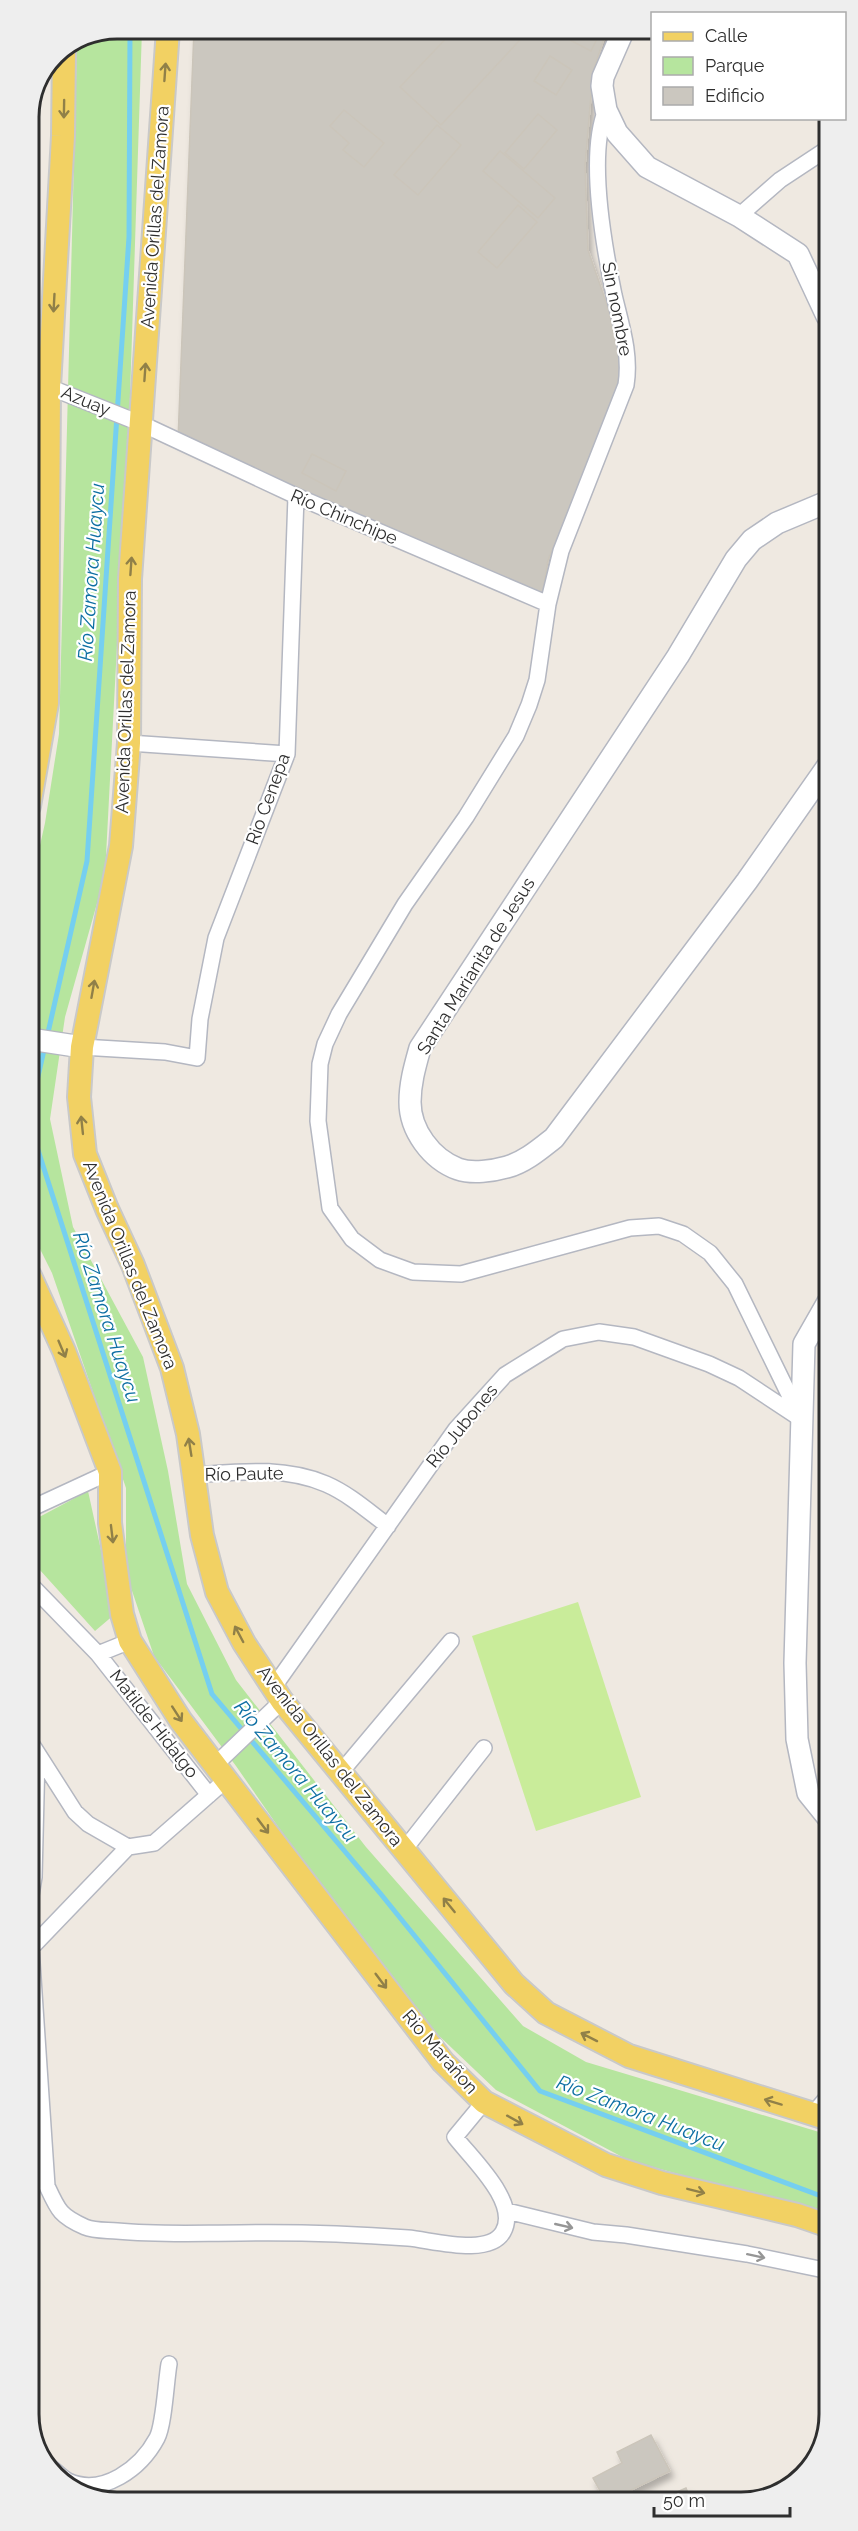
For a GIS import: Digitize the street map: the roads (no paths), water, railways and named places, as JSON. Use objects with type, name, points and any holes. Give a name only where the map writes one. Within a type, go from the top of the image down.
[{"type":"main road","name":"Avenida Orillas del Zamora","points":[[162,39],[133,421],[129,743],[120,846],[74,1045],[85,1154],[133,1265],[172,1368],[188,1434],[202,1535],[217,1592],[244,1643],[278,1694],[514,1984],[546,2013],[629,2056],[819,2115]]},
{"type":"main road","points":[[620,39],[603,77],[602,86],[606,110],[617,133],[648,167],[739,216],[798,254],[819,299]]},
{"type":"main road","points":[[39,754],[48,703],[46,386],[63,136],[64,60]]},
{"type":"main road","name":"Santa Marianita de Jesus","points":[[819,505],[777,523],[752,540],[736,560],[678,656],[420,1048],[412,1076],[410,1104],[419,1135],[433,1154],[458,1169],[484,1172],[509,1167],[534,1154],[554,1138],[740,890],[819,778]]},
{"type":"main road","points":[[39,1040],[74,1045]]},
{"type":"main road","points":[[39,1296],[64,1352],[110,1472]]},
{"type":"main road","points":[[819,1318],[804,1344],[795,1663],[797,1739],[808,1793],[819,1807]]},
{"type":"main road","name":"Rio Marañon","points":[[110,1472],[110,1523],[122,1614],[130,1641],[182,1721],[443,2062],[484,2102],[606,2165],[662,2183],[797,2215],[819,2223]]},
{"type":"street","name":"Sin nombre","points":[[606,110],[598,137],[603,243],[626,348],[628,368],[618,406],[561,551],[548,604],[537,680],[516,736],[466,817],[405,904],[339,1014],[325,1044],[320,1064],[318,1121],[330,1208],[352,1239],[380,1260],[413,1272],[461,1274],[630,1228],[659,1226],[683,1234],[710,1253],[735,1284],[801,1419]]},
{"type":"street","points":[[739,216],[780,180],[819,154]]},
{"type":"street","name":"Azuay","points":[[46,386],[133,421]]},
{"type":"street","name":"Río Chinchipe","points":[[133,421],[296,496],[548,604]]},
{"type":"street","name":"Rio Cenepa","points":[[74,1045],[165,1052],[196,1058],[200,1019],[216,938],[287,754],[296,496]]},
{"type":"street","points":[[39,634],[47,614]]},
{"type":"street","points":[[129,743],[287,754]]},
{"type":"street","name":"Río Jubones","points":[[128,1847],[154,1843],[209,1795],[221,1772],[278,1694],[387,1526],[456,1429],[505,1375],[536,1354],[563,1339],[599,1332],[634,1337],[739,1378],[801,1419]]},
{"type":"street","name":"Río Paute","points":[[194,1475],[256,1471],[300,1475],[328,1485],[356,1501],[387,1526]]},
{"type":"street","points":[[39,1505],[110,1472]]},
{"type":"street","name":"Matilde Hidalgo","points":[[39,1593],[98,1653],[209,1795]]},
{"type":"street","name":"Matilde Hidalgo","points":[[98,1653],[130,1641]]},
{"type":"street","points":[[341,1772],[451,1641]]},
{"type":"street","points":[[404,1850],[484,1748]]},
{"type":"street","points":[[39,1758],[75,1812],[88,1824],[128,1847],[39,1940]]},
{"type":"street","points":[[39,2067],[47,2186],[58,2211],[87,2228],[184,2235],[340,2233],[423,2239],[476,2247],[495,2241],[502,2234],[507,2211],[503,2199],[455,2137],[484,2102]]},
{"type":"street","points":[[507,2211],[593,2232],[747,2254],[819,2269]]},
{"type":"street","points":[[82,2483],[97,2486],[124,2475],[132,2469],[158,2437],[169,2364]]},
{"type":"waterway","name":"Río Zamora Huaycu","points":[[47,1037],[87,861],[129,237],[130,39]]},
{"type":"waterway","name":"Río Zamora Huaycu","points":[[39,1072],[45,1046]]},
{"type":"waterway","name":"Río Zamora Huaycu","points":[[39,1153],[212,1694],[380,1893],[540,2091],[819,2195]]}]
